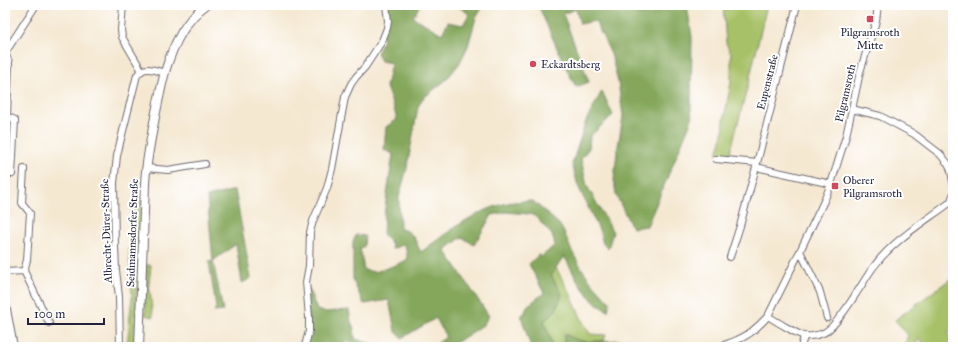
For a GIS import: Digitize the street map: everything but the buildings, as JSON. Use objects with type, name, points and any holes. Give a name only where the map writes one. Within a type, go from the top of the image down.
[{"type":"street","points":[[12,174],[15,120],[7,116],[9,68],[8,59],[5,53],[36,5]]},
{"type":"street","points":[[123,5],[121,30],[122,37],[142,70],[146,69],[164,73]]},
{"type":"street","name":"Seidmannsdorfer Straße","points":[[139,347],[146,168],[164,73],[180,36],[189,22],[200,9],[206,5]]},
{"type":"street","points":[[304,347],[309,330],[310,317],[306,282],[309,266],[310,232],[327,188],[332,169],[345,97],[351,84],[365,68],[382,41],[388,21],[386,5]]},
{"type":"street","name":"Eupenstraße","points":[[730,257],[740,226],[797,5]]},
{"type":"street","name":"Pilgramsroth","points":[[719,347],[738,344],[768,316],[800,252],[831,184],[846,136],[861,66],[876,21],[878,5]]},
{"type":"street","name":"Albrecht-Dürer-Straße","points":[[120,347],[114,183],[117,156],[138,75],[142,70]]},
{"type":"street","points":[[852,109],[880,116],[914,134],[940,154],[949,165],[953,182]]},
{"type":"street","points":[[716,159],[756,165],[831,184]]},
{"type":"street","name":"Seidmannsdorfer Straße","points":[[146,168],[168,170],[205,164]]},
{"type":"street","points":[[24,169],[22,202],[30,213],[27,260],[24,271],[49,323]]},
{"type":"street","points":[[829,323],[840,318],[879,260],[891,247],[948,204],[953,195]]},
{"type":"street","points":[[768,316],[804,337],[822,334],[828,331],[829,323],[820,292],[800,252]]},
{"type":"street","points":[[5,272],[24,271]]},
{"type":"street","points":[[5,304],[13,347]]},
{"type":"street","points":[[801,347],[804,337]]},
{"type":"green space","points":[[388,5],[417,5],[419,7],[413,17],[442,34],[448,22],[463,25],[469,14],[456,5],[484,5],[476,18],[468,46],[459,64],[446,80],[422,99],[418,107],[407,168],[399,197],[400,229],[411,234],[421,252],[473,216],[501,205],[533,201],[559,224],[582,268],[595,286],[610,302],[608,311],[594,302],[580,285],[564,256],[551,275],[562,295],[556,310],[544,321],[553,347],[531,347],[521,316],[525,312],[527,306],[544,293],[529,264],[539,254],[541,257],[555,245],[552,235],[535,216],[529,214],[506,212],[492,215],[474,245],[462,237],[445,250],[489,316],[483,325],[450,347],[432,347],[446,337],[436,318],[402,338],[395,331],[389,300],[364,304],[353,281],[353,242],[356,235],[365,236],[364,247],[360,248],[364,270],[375,272],[407,260],[407,253],[404,244],[392,249],[391,242],[383,236],[384,215],[393,154],[384,150],[386,127],[397,119],[386,87],[391,63],[381,61],[377,53],[382,43]]},
{"type":"green space","points":[[538,5],[687,5],[692,37],[692,119],[647,226],[632,228],[616,195],[614,180],[623,116],[618,82],[611,54],[595,21],[580,24],[576,9],[563,14],[589,82],[576,87]]},
{"type":"green space","points":[[723,5],[767,5],[729,157],[720,157],[717,154],[723,134],[724,119],[731,82],[731,54],[726,43]]},
{"type":"green space","points":[[602,91],[613,115],[590,136],[589,148],[581,159],[587,186],[613,232],[608,249],[603,244],[600,232],[578,186],[572,164],[586,121]]},
{"type":"green space","points":[[235,190],[251,278],[242,283],[236,244],[213,261],[207,197]]},
{"type":"green space","points":[[142,194],[134,346],[127,347],[132,296],[129,249],[132,242],[131,204]]},
{"type":"green space","points":[[213,261],[223,311],[214,312],[216,307],[209,262]]},
{"type":"green space","points":[[146,265],[151,265],[149,283],[153,317],[145,315]]},
{"type":"green space","points":[[556,268],[590,334],[606,335],[604,340],[584,342],[565,334],[564,346],[553,347],[544,321],[556,310],[551,275]]},
{"type":"green space","points":[[953,277],[953,331],[948,333],[953,342],[953,347],[928,347],[919,339],[914,347],[904,347],[908,335],[895,320]]},
{"type":"green space","points":[[308,287],[317,310],[324,312],[349,310],[351,322],[354,328],[355,339],[382,347],[361,347],[347,340],[344,344],[349,347],[307,347]]},
{"type":"green space","points":[[564,334],[577,340],[588,342],[617,340],[637,343],[642,347],[562,347],[564,346]]},
{"type":"place","name":"Pilgramsroth Mitte","points":[[870,19]]},
{"type":"place","name":"Eckardtsberg","points":[[533,64]]},
{"type":"place","name":"Oberer Pilgramsroth","points":[[835,186]]}]
